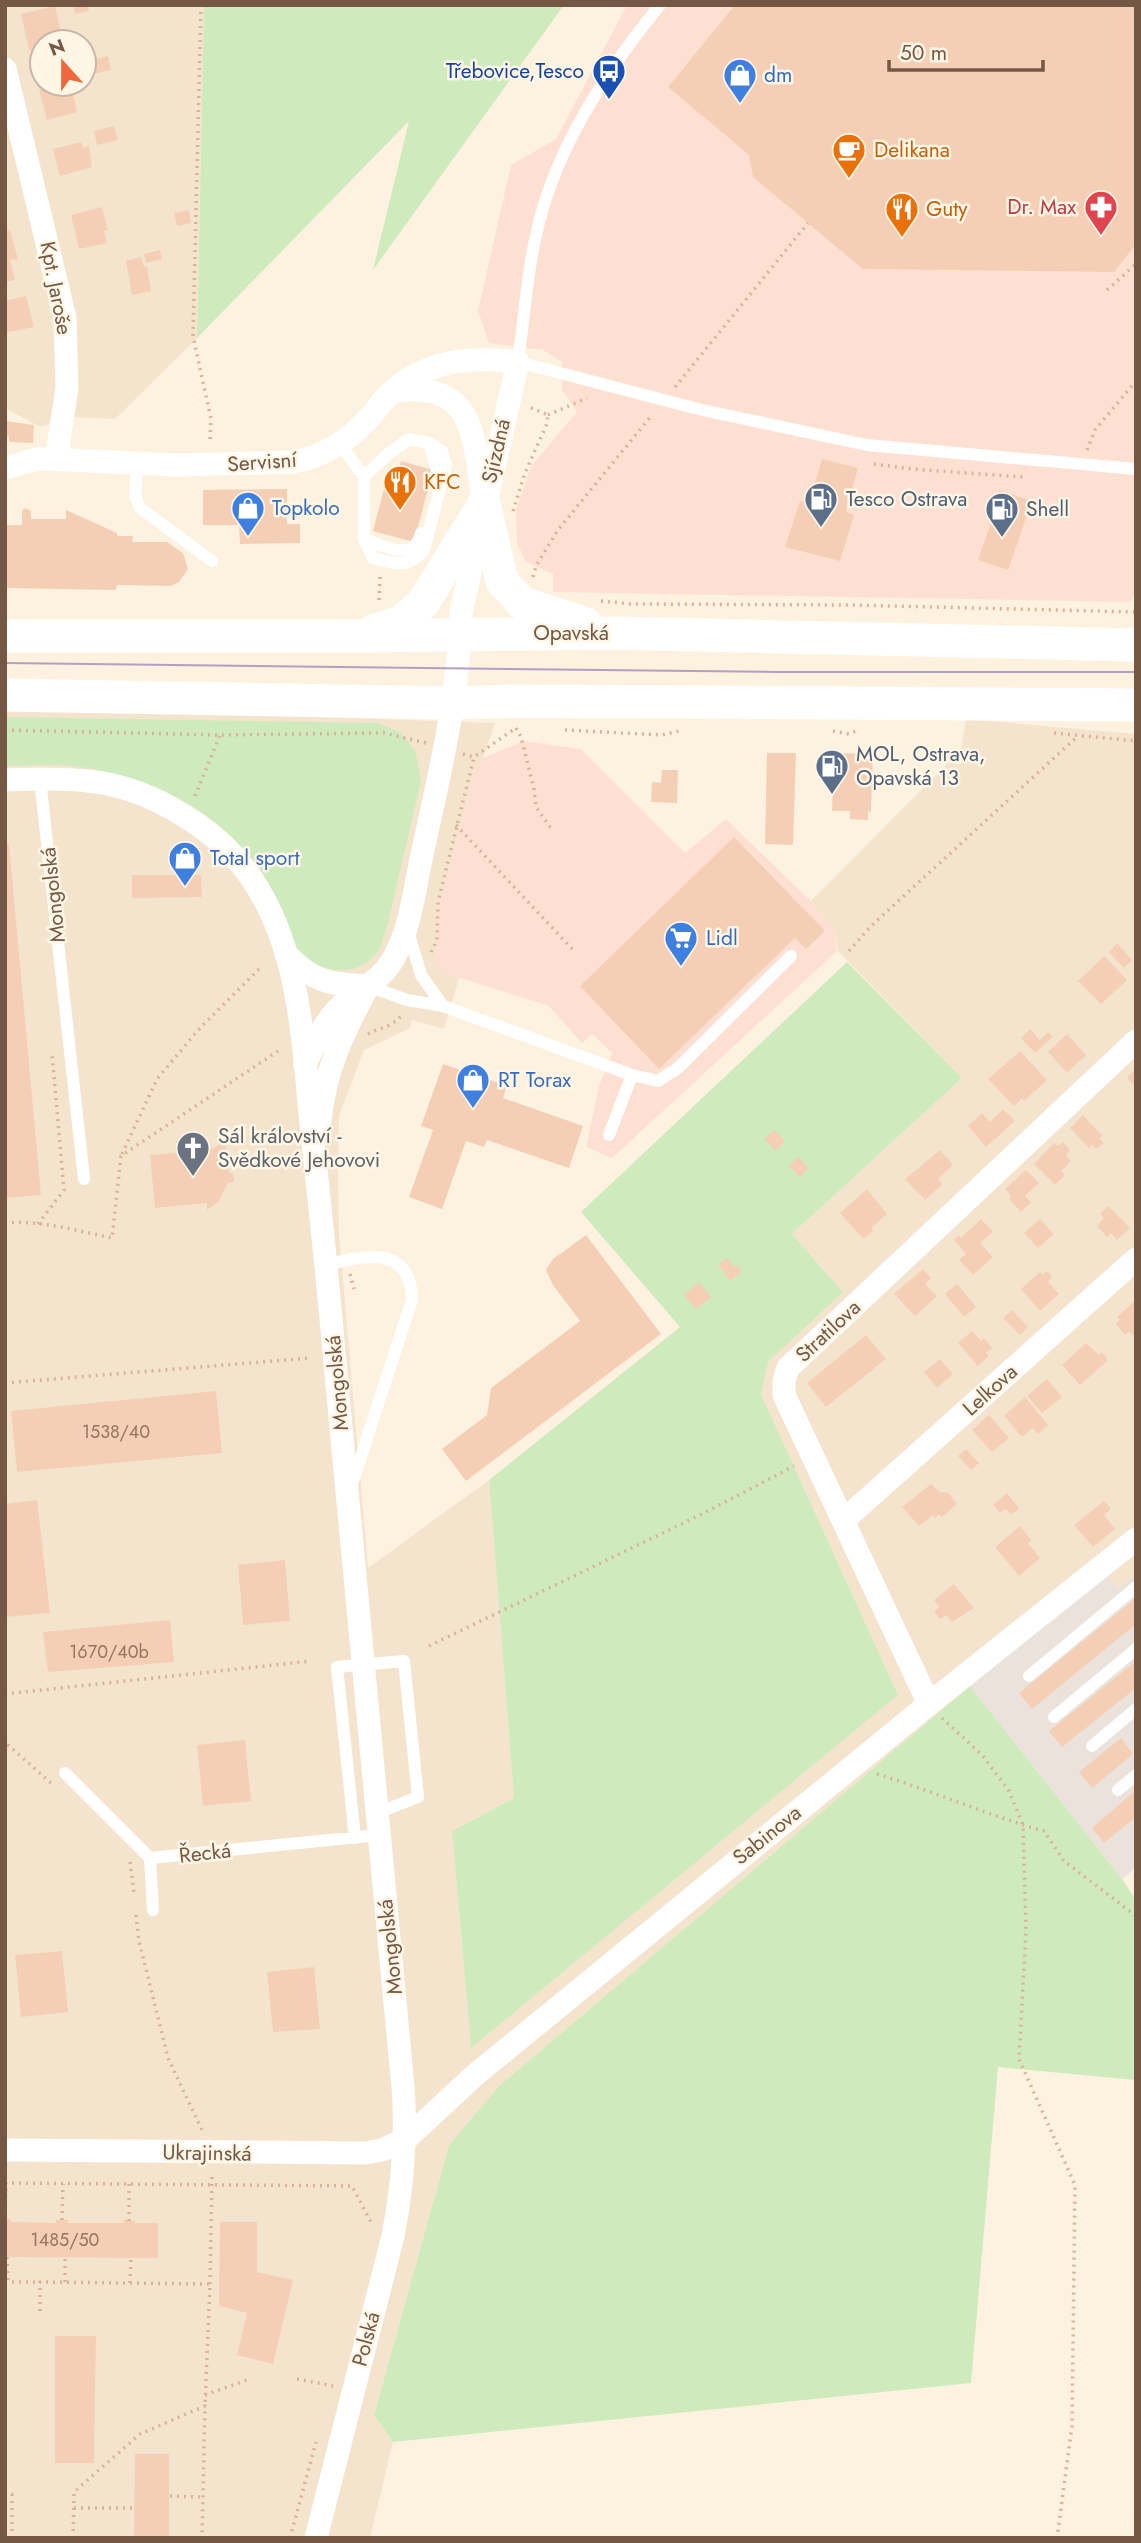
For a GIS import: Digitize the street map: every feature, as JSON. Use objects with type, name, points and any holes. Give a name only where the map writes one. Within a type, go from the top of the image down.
[{"type":"main road","points":[[498,510],[502,581],[522,603],[614,633]]},
{"type":"main road","points":[[356,636],[401,622],[423,603],[498,510]]},
{"type":"main road","name":"Opavská","points":[[5,636],[614,633],[1136,645]]},
{"type":"main road","points":[[5,695],[452,703],[517,701],[1136,705]]},
{"type":"street","name":"Kpt. Jaroše","points":[[5,69],[65,317],[67,388],[56,459]]},
{"type":"street","name":"Servisní","points":[[56,459],[137,464],[286,463],[311,458],[340,444],[359,428],[393,390],[412,377],[450,362],[476,358],[518,362]]},
{"type":"street","name":"Sjízdná","points":[[368,986],[383,975],[393,960],[407,926],[446,748],[461,612],[498,510],[508,401],[518,362]]},
{"type":"street","points":[[393,390],[432,391],[449,398],[464,414],[498,510]]},
{"type":"street","points":[[5,468],[37,459],[56,459]]},
{"type":"street","name":"Mongolská","points":[[5,780],[97,782],[125,789],[184,817],[223,847],[252,879],[287,955],[300,1017],[316,1163],[337,1262],[348,1494],[406,2139]]},
{"type":"street","points":[[287,955],[314,978],[328,983],[368,986]]},
{"type":"street","points":[[305,1065],[335,1012],[368,986]]},
{"type":"street","points":[[316,1163],[326,1077],[343,1034],[368,986]]},
{"type":"street","name":"Stratilova","points":[[929,1704],[785,1395],[784,1381],[788,1368],[1136,1041]]},
{"type":"street","name":"Lelkova","points":[[844,1520],[1136,1259]]},
{"type":"street","name":"Sabinova","points":[[406,2139],[475,2075],[851,1767],[1136,1539]]},
{"type":"street","name":"Ukrajinská","points":[[5,2150],[365,2153],[382,2150],[406,2139]]},
{"type":"street","name":"Polská","points":[[316,2538],[393,2236],[402,2188],[406,2139]]},
{"type":"lane","name":"Sjízdná","points":[[518,362],[536,239],[554,176],[562,156],[621,56],[660,5]]},
{"type":"lane","points":[[518,362],[664,401],[782,429],[867,445],[1136,469]]},
{"type":"lane","points":[[340,444],[364,477],[364,539],[373,558],[403,564],[415,561],[424,550],[446,465],[442,451],[429,443],[409,439],[364,477]]},
{"type":"lane","points":[[137,464],[136,500],[140,508],[212,561]]},
{"type":"lane","name":"Mongolská","points":[[40,779],[84,1179]]},
{"type":"lane","points":[[407,926],[421,975],[443,1006]]},
{"type":"lane","points":[[368,986],[407,1000],[443,1006],[658,1081],[678,1068],[791,956]]},
{"type":"lane","points":[[609,1135],[632,1074]]},
{"type":"lane","points":[[337,1262],[374,1255],[394,1262],[406,1275],[412,1291],[412,1300],[348,1494]]},
{"type":"lane","points":[[1029,1676],[1136,1587]]},
{"type":"lane","points":[[1054,1717],[1136,1649]]},
{"type":"lane","name":"Řecká","points":[[65,1773],[150,1858],[355,1838],[418,1797],[404,1661],[363,1665]]},
{"type":"lane","points":[[355,1838],[337,1667],[363,1665]]},
{"type":"lane","points":[[1092,1746],[1136,1709]]},
{"type":"lane","points":[[1118,1790],[1136,1775]]},
{"type":"lane","points":[[150,1858],[153,1910]]},
{"type":"path","points":[[201,5],[193,336],[211,419],[210,447]]},
{"type":"path","points":[[664,401],[808,223]]},
{"type":"path","points":[[1107,290],[1136,264]]},
{"type":"path","points":[[1086,453],[1095,430],[1136,381]]},
{"type":"path","points":[[508,401],[548,415],[584,397],[593,398]]},
{"type":"path","points":[[527,578],[531,585],[536,566],[558,530],[654,412],[643,409]]},
{"type":"path","points":[[498,510],[525,473],[547,426],[548,415]]},
{"type":"path","points":[[592,601],[632,604],[852,605],[1136,612]]},
{"type":"path","points":[[421,975],[429,965],[430,953],[437,940],[436,912],[474,757],[516,727],[534,789],[536,807],[551,830]]},
{"type":"path","points":[[5,730],[220,735],[384,733],[474,757]]},
{"type":"path","points":[[184,817],[220,735]]},
{"type":"path","points":[[849,951],[871,926],[1078,736]]},
{"type":"path","points":[[456,825],[575,952]]},
{"type":"path","points":[[5,1223],[38,1224],[112,1238],[121,1156],[157,1079],[200,1028],[262,966]]},
{"type":"path","points":[[366,1035],[400,1019],[407,1000]]},
{"type":"path","points":[[38,1224],[64,1190],[51,1051]]},
{"type":"path","points":[[121,1156],[278,1051]]},
{"type":"path","points":[[337,1262],[354,1289]]},
{"type":"path","points":[[5,1383],[310,1359]]},
{"type":"path","points":[[429,1646],[702,1514],[812,1456]]},
{"type":"path","points":[[5,1694],[311,1661]]},
{"type":"path","points":[[929,1704],[983,1756],[1009,1791],[1023,1825],[1026,1931],[1019,2059],[1075,2185],[1072,2426],[1057,2538]]},
{"type":"path","points":[[5,1738],[8,1745],[58,1790]]},
{"type":"path","points":[[851,1767],[904,1782],[1044,1831],[1065,1861],[1136,1916]]},
{"type":"path","points":[[129,1854],[139,1941],[168,2058],[213,2153],[202,2538]]},
{"type":"path","points":[[5,2219],[6,2183],[352,2186],[372,2222],[369,2235]]},
{"type":"path","points":[[62,2220],[63,2184]]},
{"type":"path","points":[[129,2185],[129,2221]]},
{"type":"path","points":[[7,2257],[6,2282],[210,2284]]},
{"type":"path","points":[[65,2257],[65,2282]]},
{"type":"path","points":[[130,2283],[131,2258]]},
{"type":"path","points":[[40,2282],[40,2311]]},
{"type":"path","points":[[297,2379],[332,2385]]},
{"type":"path","points":[[205,2395],[247,2381]]},
{"type":"path","points":[[73,2538],[74,2492],[140,2434],[205,2406]]},
{"type":"path","points":[[5,2494],[12,2494],[12,2538]]},
{"type":"path","points":[[170,2496],[203,2497]]},
{"type":"path","points":[[74,2508],[135,2508]]},
{"type":"shaded area","points":[[5,5],[204,5],[197,338],[115,419],[73,417],[40,427],[5,408]]},
{"type":"shaded area","points":[[627,5],[1136,5],[1136,590],[1131,602],[553,592],[553,574],[526,562],[517,543],[516,510],[531,466],[577,412],[562,390],[562,362],[543,350],[489,343],[478,311],[511,165],[556,139]]},
{"type":"shaded area","points":[[5,706],[495,723],[483,758],[475,769],[448,974],[459,978],[444,1029],[412,1020],[410,1028],[364,1050],[339,1116],[339,1233],[368,1568],[489,1480],[514,1798],[452,1831],[471,2047],[898,1695],[761,1394],[767,1362],[843,1292],[792,1234],[962,1078],[838,951],[834,933],[811,901],[961,750],[966,719],[1136,734],[1136,1574],[1119,1588],[1107,1575],[970,1686],[499,2086],[449,2145],[374,2415],[393,2442],[370,2538],[5,2538]]},
{"type":"shaded area","points":[[523,741],[581,749],[685,853],[726,819],[811,901],[834,933],[837,951],[612,1158],[586,1147],[599,1086],[612,1053],[592,1034],[582,1043],[549,1006],[448,974],[435,967],[438,912],[475,769],[483,758]]},
{"type":"shaded area","points":[[1136,1574],[1136,1867],[1122,1879],[970,1686],[1107,1575],[1119,1588]]},
{"type":"green space","points":[[204,5],[564,5],[373,270],[409,121],[197,338]]},
{"type":"green space","points":[[5,717],[378,723],[400,732],[416,753],[421,781],[380,947],[365,963],[346,970],[326,968],[306,959],[290,935],[268,883],[251,857],[229,834],[178,798],[120,775],[59,765],[5,766]]},
{"type":"green space","points":[[847,962],[962,1078],[792,1234],[843,1292],[768,1362],[761,1394],[898,1695],[471,2048],[452,1831],[514,1798],[489,1480],[680,1327],[581,1212]]},
{"type":"green space","points":[[970,1686],[1136,1900],[1136,2080],[998,2067],[971,2383],[393,2442],[374,2415],[449,2145],[499,2086]]},
{"type":"building","points":[[73,5],[88,5],[89,11],[75,14]]},
{"type":"building","points":[[735,5],[1136,5],[1136,244],[1114,272],[863,269],[753,177],[749,155],[668,87]]},
{"type":"building","points":[[55,6],[60,28],[28,28],[28,46],[21,14]]},
{"type":"building","points":[[108,56],[111,70],[98,73],[98,58]]},
{"type":"building","points":[[41,98],[74,98],[77,112],[47,120]]},
{"type":"building","points":[[114,126],[118,140],[97,145],[94,131]]},
{"type":"building","points":[[81,142],[83,148],[89,146],[92,167],[60,176],[53,149]]},
{"type":"building","points":[[102,207],[108,230],[104,231],[107,243],[79,249],[71,215]]},
{"type":"building","points":[[189,210],[191,223],[177,226],[174,213]]},
{"type":"building","points":[[10,230],[18,259],[10,260],[15,280],[5,282],[5,231]]},
{"type":"building","points":[[160,250],[162,259],[146,263],[144,254]]},
{"type":"building","points":[[141,257],[144,267],[147,267],[151,291],[132,295],[126,261]]},
{"type":"building","points":[[26,296],[34,327],[5,331],[5,301]]},
{"type":"building","points":[[5,421],[34,425],[33,443],[9,442],[9,436],[5,436]]},
{"type":"building","points":[[822,459],[858,468],[846,512],[854,515],[840,561],[785,547],[800,501],[809,503]]},
{"type":"building","name":"KFC","points":[[401,461],[433,470],[414,542],[373,531],[389,470],[398,472]]},
{"type":"building","points":[[287,489],[287,524],[300,524],[300,543],[240,544],[239,525],[203,525],[203,490]]},
{"type":"building","name":"Shell","points":[[999,490],[1032,501],[1008,570],[978,560],[994,514],[1005,518],[1007,511],[994,506]]},
{"type":"building","points":[[25,508],[31,511],[31,519],[66,519],[66,510],[117,533],[117,536],[133,536],[132,542],[167,542],[183,553],[188,569],[179,582],[171,586],[117,585],[116,590],[5,588],[5,525],[22,525],[22,511]]},
{"type":"building","points":[[767,753],[796,753],[793,845],[765,844]]},
{"type":"building","points":[[834,753],[873,754],[871,812],[868,811],[868,820],[850,819],[850,811],[832,811]]},
{"type":"building","points":[[662,770],[678,770],[677,803],[651,802],[652,782],[661,783]]},
{"type":"building","name":"Lidl","points":[[734,837],[825,931],[806,949],[795,938],[659,1069],[580,986]]},
{"type":"building","points":[[5,844],[9,844],[41,1195],[6,1198]]},
{"type":"building","points":[[132,875],[201,875],[202,897],[132,898]]},
{"type":"building","points":[[1117,943],[1132,960],[1124,968],[1109,952]]},
{"type":"building","points":[[1104,956],[1127,980],[1101,1004],[1078,981]]},
{"type":"building","points":[[1030,1029],[1040,1040],[1048,1032],[1053,1037],[1035,1053],[1021,1038]]},
{"type":"building","points":[[1067,1034],[1086,1055],[1067,1073],[1048,1052]]},
{"type":"building","points":[[1020,1051],[1047,1080],[1024,1101],[1022,1098],[1014,1106],[988,1079]]},
{"type":"building","points":[[443,1064],[469,1073],[471,1067],[483,1071],[481,1077],[507,1086],[503,1098],[583,1126],[569,1168],[487,1140],[484,1147],[466,1141],[442,1209],[409,1197],[433,1130],[421,1126]]},
{"type":"building","points":[[1136,1068],[1136,1088],[1127,1077]]},
{"type":"building","points":[[1003,1109],[1015,1121],[986,1147],[968,1126],[982,1113],[990,1122]]},
{"type":"building","points":[[1083,1115],[1103,1136],[1099,1138],[1104,1143],[1096,1149],[1092,1145],[1089,1148],[1070,1128]]},
{"type":"building","points":[[774,1130],[785,1141],[776,1151],[764,1139]]},
{"type":"building","name":"Sál království - Svědkové Jehovovi","points":[[225,1141],[229,1173],[233,1173],[234,1182],[228,1183],[218,1202],[207,1210],[207,1203],[155,1208],[150,1155],[212,1149]]},
{"type":"building","points":[[1063,1142],[1070,1150],[1066,1155],[1071,1161],[1061,1171],[1065,1175],[1055,1185],[1034,1164],[1054,1143],[1058,1146]]},
{"type":"building","points":[[940,1150],[953,1165],[938,1179],[943,1184],[925,1200],[905,1179]]},
{"type":"building","points":[[798,1157],[809,1168],[800,1177],[789,1166]]},
{"type":"building","points":[[1026,1170],[1039,1183],[1025,1196],[1031,1202],[1021,1212],[1009,1199],[1011,1196],[1005,1189]]},
{"type":"building","points":[[867,1189],[887,1214],[863,1239],[840,1213]]},
{"type":"building","points":[[1108,1206],[1130,1228],[1117,1240],[1111,1233],[1107,1237],[1097,1226],[1104,1218],[1100,1214]]},
{"type":"building","points":[[981,1219],[993,1232],[980,1243],[993,1257],[973,1275],[959,1260],[966,1254],[954,1240],[959,1235],[961,1238]]},
{"type":"building","points":[[1040,1219],[1054,1234],[1038,1248],[1024,1233]]},
{"type":"building","points":[[586,1235],[661,1334],[466,1481],[442,1449],[487,1415],[491,1388],[580,1321],[553,1285],[546,1270],[553,1259]]},
{"type":"building","points":[[727,1258],[742,1272],[730,1281],[718,1264]]},
{"type":"building","points":[[923,1269],[931,1278],[925,1284],[937,1296],[915,1316],[894,1294]]},
{"type":"building","points":[[1047,1271],[1052,1277],[1048,1282],[1059,1294],[1040,1311],[1021,1289],[1040,1272],[1042,1275]]},
{"type":"building","points":[[699,1282],[711,1297],[696,1309],[684,1295]]},
{"type":"building","points":[[957,1284],[976,1307],[964,1317],[945,1294]]},
{"type":"building","points":[[1136,1300],[1136,1338],[1129,1331],[1125,1335],[1116,1324],[1120,1320],[1117,1317]]},
{"type":"building","points":[[1012,1310],[1028,1327],[1020,1335],[1003,1318]]},
{"type":"building","points":[[972,1331],[981,1341],[984,1338],[992,1348],[986,1353],[989,1356],[978,1366],[958,1343]]},
{"type":"building","points":[[866,1335],[886,1359],[826,1407],[807,1383]]},
{"type":"building","points":[[1086,1343],[1099,1355],[1102,1352],[1108,1360],[1080,1385],[1062,1365]]},
{"type":"building","points":[[940,1359],[953,1374],[937,1388],[924,1372]]},
{"type":"building","points":[[1047,1379],[1062,1397],[1042,1413],[1027,1396]]},
{"type":"building","points":[[216,1391],[222,1453],[17,1472],[11,1411]]},
{"type":"building","points":[[1025,1397],[1048,1425],[1038,1434],[1033,1428],[1022,1437],[1004,1416]]},
{"type":"building","points":[[989,1415],[1009,1438],[992,1452],[972,1430]]},
{"type":"building","points":[[966,1449],[979,1463],[971,1470],[958,1456]]},
{"type":"building","points":[[931,1484],[939,1492],[948,1493],[957,1504],[942,1517],[939,1514],[935,1518],[933,1515],[919,1526],[902,1507]]},
{"type":"building","points":[[1007,1493],[1019,1508],[1011,1515],[1006,1509],[1000,1513],[993,1505]]},
{"type":"building","points":[[37,1500],[50,1613],[5,1617],[5,1504]]},
{"type":"building","points":[[1104,1501],[1111,1509],[1104,1515],[1115,1529],[1093,1547],[1074,1525]]},
{"type":"building","points":[[1020,1526],[1032,1541],[1028,1543],[1040,1558],[1019,1576],[995,1547]]},
{"type":"building","points":[[285,1560],[290,1621],[243,1625],[238,1565]]},
{"type":"building","points":[[954,1584],[974,1608],[952,1622],[946,1615],[940,1619],[934,1611],[939,1607],[934,1600]]},
{"type":"building","points":[[1136,1598],[1136,1624],[1032,1709],[1019,1693]]},
{"type":"building","points":[[170,1620],[174,1662],[48,1672],[43,1632]]},
{"type":"building","points":[[1136,1661],[1136,1688],[1062,1747],[1049,1731]]},
{"type":"building","points":[[1121,1738],[1133,1754],[1092,1788],[1079,1772]]},
{"type":"building","points":[[245,1740],[251,1801],[203,1806],[197,1745]]},
{"type":"building","points":[[1136,1790],[1136,1817],[1104,1843],[1092,1828]]},
{"type":"building","points":[[62,1951],[68,2012],[21,2017],[15,1955]]},
{"type":"building","points":[[314,1967],[320,2029],[273,2032],[267,1972]]},
{"type":"building","points":[[5,2219],[11,2219],[11,2222],[56,2223],[56,2220],[68,2220],[68,2223],[124,2223],[124,2220],[158,2223],[158,2258],[5,2257]]},
{"type":"building","points":[[220,2222],[257,2222],[257,2272],[293,2280],[273,2364],[237,2355],[247,2313],[219,2306]]},
{"type":"building","points":[[55,2336],[96,2336],[94,2463],[55,2463]]},
{"type":"building","points":[[135,2454],[169,2454],[169,2538],[134,2538]]},
{"type":"tram line","points":[[5,663],[775,672],[1136,672]]},
{"type":"place","name":"Třebovice,Tesco","points":[[609,101]]},
{"type":"place","name":"dm","points":[[740,105]]},
{"type":"place","name":"Delikana","points":[[849,180]]},
{"type":"place","name":"Dr. Max","points":[[1101,237]]},
{"type":"place","name":"Guty","points":[[902,239]]},
{"type":"place","name":"KFC","points":[[400,512]]},
{"type":"place","name":"Tesco Ostrava","points":[[821,529]]},
{"type":"place","name":"Topkolo","points":[[248,538]]},
{"type":"place","name":"Shell","points":[[1002,539]]},
{"type":"place","name":"MOL, Ostrava, Opavská 13","points":[[832,796]]},
{"type":"place","name":"Total sport","points":[[185,888]]},
{"type":"place","name":"Lidl","points":[[681,968]]},
{"type":"place","name":"RT Torax","points":[[473,1110]]},
{"type":"place","name":"Sál království - Svědkové Jehovovi","points":[[193,1178]]}]
